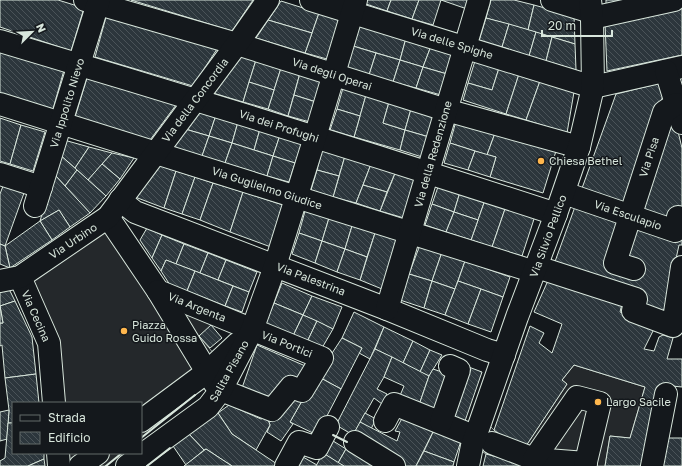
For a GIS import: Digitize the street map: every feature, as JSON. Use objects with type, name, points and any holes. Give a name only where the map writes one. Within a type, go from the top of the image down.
[{"type":"street","name":"Via della Concordia","points":[[114,208],[237,44],[268,0]]},
{"type":"street","name":"Via delle Spighe","points":[[311,0],[354,7],[465,47],[593,87]]},
{"type":"street","name":"Via della Redenzione","points":[[387,309],[479,0]]},
{"type":"street","points":[[552,0],[591,10],[674,0]]},
{"type":"street","name":"Via degli Operai","points":[[94,1],[237,44],[446,110],[579,147]]},
{"type":"street","name":"Via Ippolito Nievo","points":[[0,174],[38,196],[79,64],[94,1]]},
{"type":"street","name":"Salita Pisano","points":[[127,466],[208,407],[221,390],[252,330],[275,266],[354,7]]},
{"type":"street","name":"Via Silvio Pellico","points":[[468,466],[484,440],[504,355],[564,193],[579,147],[593,87],[591,10]]},
{"type":"street","name":"Via dei Profughi","points":[[0,41],[196,99],[556,214]]},
{"type":"street","points":[[593,87],[674,69],[679,114]]},
{"type":"street","name":"Via Guglielmo Giudice","points":[[0,104],[410,233],[636,298],[633,311],[673,326],[682,267]]},
{"type":"street","name":"Via Pisa","points":[[634,269],[615,263],[664,112],[679,114]]},
{"type":"street","name":"Via Esculapio","points":[[564,193],[675,231],[678,217],[682,218]]},
{"type":"street","name":"Via Palestrina","points":[[114,208],[135,212],[504,355]]},
{"type":"street","name":"Via Urbino","points":[[10,279],[114,208]]},
{"type":"street","name":"Via Argenta","points":[[114,208],[158,291],[252,330]]},
{"type":"street","name":"Via Cecina","points":[[10,279],[49,343],[54,402]]},
{"type":"street","points":[[158,291],[207,372],[221,390]]},
{"type":"street","points":[[142,420],[207,372],[252,330]]},
{"type":"street","name":"Via Portici","points":[[221,390],[272,410],[291,387],[302,391],[322,358],[252,330]]},
{"type":"street","points":[[441,422],[459,370],[450,366]]},
{"type":"street","points":[[652,466],[666,394]]},
{"type":"street","points":[[385,421],[394,404],[534,460],[586,464],[600,403],[577,397],[534,460]]},
{"type":"street","points":[[286,466],[299,442],[317,448],[328,427]]},
{"type":"street","points":[[355,442],[394,466]]},
{"type":"street","points":[[58,454],[59,466]]},
{"type":"street","points":[[80,466],[97,454]]},
{"type":"shaded area","name":"Piazza Guido Rossa","points":[[108,217],[158,291],[221,318],[199,336],[220,361],[195,395],[142,437],[142,402],[54,402],[20,277]]},
{"type":"shaded area","name":"Largo Sacile","points":[[574,365],[645,387],[630,438],[610,436],[605,466],[531,466],[486,454],[472,446],[482,418],[494,430],[522,452],[567,384],[562,380]]},
{"type":"shaded area","points":[[58,454],[121,454],[106,466],[59,466]]},
{"type":"building","points":[[0,0],[58,0],[84,8],[71,51],[0,27]]},
{"type":"building","points":[[131,0],[253,0],[232,31]]},
{"type":"building","points":[[367,0],[391,0],[387,11],[366,4]]},
{"type":"building","points":[[391,0],[419,0],[412,19],[387,11]]},
{"type":"building","points":[[419,0],[441,0],[433,25],[412,19]]},
{"type":"building","points":[[441,0],[470,0],[467,9]]},
{"type":"building","points":[[491,0],[514,0],[534,5],[528,30],[486,18]]},
{"type":"building","points":[[606,0],[630,0],[606,7]]},
{"type":"building","points":[[281,1],[319,13],[312,33],[268,20]]},
{"type":"building","points":[[534,5],[574,16],[575,44],[528,30]]},
{"type":"building","points":[[682,7],[682,55],[607,71],[605,23]]},
{"type":"building","points":[[319,13],[340,20],[327,59],[305,53]]},
{"type":"building","points":[[106,17],[217,49],[193,86],[95,57]]},
{"type":"building","points":[[486,18],[509,24],[502,47],[479,41]]},
{"type":"building","points":[[268,20],[312,33],[305,53],[256,38]]},
{"type":"building","points":[[509,24],[536,32],[529,56],[502,47]]},
{"type":"building","points":[[359,25],[406,38],[400,60],[353,46]]},
{"type":"building","points":[[536,32],[552,37],[546,61],[529,56]]},
{"type":"building","points":[[552,37],[575,44],[576,70],[546,61]]},
{"type":"building","points":[[406,38],[431,46],[423,67],[400,60]]},
{"type":"building","points":[[353,46],[376,53],[369,75],[347,68]]},
{"type":"building","points":[[431,46],[454,53],[447,74],[423,67]]},
{"type":"building","points":[[0,51],[64,70],[53,109],[0,93]]},
{"type":"building","points":[[376,53],[400,60],[393,82],[369,75]]},
{"type":"building","points":[[241,56],[256,60],[243,102],[213,93]]},
{"type":"building","points":[[256,60],[281,68],[274,90],[249,82]]},
{"type":"building","points":[[400,60],[423,67],[416,88],[393,82]]},
{"type":"building","points":[[475,61],[499,68],[492,90],[468,83]]},
{"type":"building","points":[[423,67],[447,74],[441,95],[416,88]]},
{"type":"building","points":[[281,68],[300,73],[288,116],[268,109]]},
{"type":"building","points":[[499,68],[519,74],[506,114],[463,100],[468,83],[492,90]]},
{"type":"building","points":[[300,73],[323,80],[316,102],[294,95]]},
{"type":"building","points":[[519,74],[540,81],[526,120],[506,114]]},
{"type":"building","points":[[87,78],[176,105],[150,140],[75,117]]},
{"type":"building","points":[[540,81],[574,92],[567,133],[526,120]]},
{"type":"building","points":[[249,82],[274,90],[268,109],[243,102]]},
{"type":"building","points":[[661,83],[663,96],[638,162],[627,208],[581,191],[616,94]]},
{"type":"building","points":[[343,88],[366,95],[360,116],[337,109]]},
{"type":"building","points":[[294,95],[316,102],[310,122],[288,116]]},
{"type":"building","points":[[366,95],[389,102],[383,123],[405,130],[400,150],[354,137]]},
{"type":"building","points":[[389,102],[411,109],[405,130],[383,123]]},
{"type":"building","points":[[337,109],[360,116],[354,137],[330,130]]},
{"type":"building","points":[[411,109],[435,116],[429,137],[405,130]]},
{"type":"building","points":[[198,110],[216,115],[209,136],[185,129]]},
{"type":"building","points":[[216,115],[238,122],[232,143],[209,136]]},
{"type":"building","points":[[674,115],[682,148],[682,210],[673,207],[670,221],[635,212]]},
{"type":"building","points":[[0,118],[21,125],[10,164],[0,161]]},
{"type":"building","points":[[456,121],[495,133],[487,155],[450,143]]},
{"type":"building","points":[[238,122],[260,129],[254,150],[232,143]]},
{"type":"building","points":[[21,125],[45,132],[33,171],[10,164]]},
{"type":"building","points":[[185,129],[209,136],[202,156],[171,147]]},
{"type":"building","points":[[260,129],[280,135],[273,156],[254,150]]},
{"type":"building","points":[[405,130],[429,137],[422,157],[400,150]]},
{"type":"building","points":[[495,133],[556,151],[543,193],[490,177],[496,157],[487,155]]},
{"type":"building","points":[[280,135],[303,142],[295,163],[273,156]]},
{"type":"building","points":[[209,136],[232,143],[225,163],[202,156]]},
{"type":"building","points":[[64,140],[89,147],[75,168],[59,154]]},
{"type":"building","points":[[232,143],[273,156],[267,176],[225,163]]},
{"type":"building","points":[[450,143],[475,151],[468,170],[444,163]]},
{"type":"building","points":[[89,147],[112,153],[88,180],[75,168]]},
{"type":"building","points":[[322,150],[345,156],[339,176],[317,170]]},
{"type":"building","points":[[475,151],[496,157],[490,177],[468,170]]},
{"type":"building","points":[[112,153],[134,158],[120,179],[102,164]]},
{"type":"building","points":[[59,154],[77,170],[65,186],[54,174]]},
{"type":"building","points":[[273,156],[295,163],[289,182],[267,176]]},
{"type":"building","points":[[345,156],[371,164],[356,203],[333,197]]},
{"type":"building","points":[[102,164],[120,179],[106,196],[88,180]]},
{"type":"building","points":[[371,164],[396,171],[387,192],[363,185]]},
{"type":"building","points":[[158,165],[176,171],[164,208],[135,197]]},
{"type":"building","points":[[77,170],[106,196],[90,213],[65,186]]},
{"type":"building","points":[[317,170],[339,176],[333,197],[311,190]]},
{"type":"building","points":[[176,171],[195,177],[182,214],[164,208]]},
{"type":"building","points":[[396,171],[417,177],[404,218],[380,211]]},
{"type":"building","points":[[54,174],[90,213],[70,227],[59,210],[40,221]]},
{"type":"building","points":[[195,177],[213,183],[200,220],[182,214]]},
{"type":"building","points":[[213,183],[243,192],[230,232],[200,220]]},
{"type":"building","points":[[439,184],[460,192],[454,212],[432,204]]},
{"type":"building","points":[[363,185],[387,192],[380,211],[356,203]]},
{"type":"building","points":[[3,186],[24,193],[5,246],[0,244],[0,194]]},
{"type":"building","points":[[243,192],[283,205],[271,247],[230,232]]},
{"type":"building","points":[[460,192],[485,200],[478,220],[454,212]]},
{"type":"building","points":[[485,200],[506,206],[492,247],[471,240]]},
{"type":"building","points":[[432,204],[454,212],[446,232],[425,225]]},
{"type":"building","points":[[576,204],[623,219],[621,258],[633,223],[682,228],[682,245],[679,245],[667,300],[661,319],[553,267]]},
{"type":"building","points":[[506,206],[535,216],[522,256],[492,247]]},
{"type":"building","points":[[59,210],[70,227],[52,240],[40,221]]},
{"type":"building","points":[[305,211],[329,218],[322,241],[299,233]]},
{"type":"building","points":[[454,212],[478,220],[471,240],[446,232]]},
{"type":"building","points":[[329,218],[352,226],[345,249],[322,241]]},
{"type":"building","points":[[40,221],[52,240],[10,268],[5,246]]},
{"type":"building","points":[[352,226],[375,233],[367,257],[345,249]]},
{"type":"building","points":[[147,228],[162,235],[152,258],[140,240]]},
{"type":"building","points":[[299,233],[322,241],[315,263],[292,254]]},
{"type":"building","points":[[375,233],[398,240],[382,289],[360,280]]},
{"type":"building","points":[[162,235],[184,244],[176,264],[166,260],[161,271],[152,258]]},
{"type":"building","points":[[322,241],[345,249],[337,272],[315,263]]},
{"type":"building","points":[[0,244],[5,246],[10,268],[0,264]]},
{"type":"building","points":[[184,244],[208,253],[200,273],[176,264]]},
{"type":"building","points":[[420,245],[442,252],[432,281],[409,274]]},
{"type":"building","points":[[345,249],[367,257],[360,280],[337,272]]},
{"type":"building","points":[[442,252],[465,261],[455,289],[432,281]]},
{"type":"building","points":[[208,253],[226,260],[218,280],[200,273]]},
{"type":"building","points":[[166,260],[195,271],[187,291],[170,285],[161,271]]},
{"type":"building","points":[[226,260],[257,272],[249,292],[218,280]]},
{"type":"building","points":[[465,261],[510,277],[503,297],[458,281]]},
{"type":"building","points":[[195,271],[233,286],[225,306],[187,291]]},
{"type":"building","points":[[409,274],[432,281],[424,308],[400,300]]},
{"type":"building","points":[[550,276],[623,300],[620,312],[656,325],[644,349],[654,351],[659,337],[663,335],[673,338],[667,359],[682,359],[682,387],[662,385],[647,466],[605,466],[610,436],[630,438],[645,387],[574,365],[562,380],[567,384],[522,452],[494,430],[530,326],[544,333],[539,343],[552,353],[562,324],[534,312]]},
{"type":"building","points":[[432,281],[455,289],[445,315],[424,308]]},
{"type":"building","points":[[458,281],[481,289],[468,324],[445,315]]},
{"type":"building","points":[[282,283],[312,296],[303,315],[274,303]]},
{"type":"building","points":[[233,286],[249,292],[242,312],[225,306]]},
{"type":"building","points":[[9,289],[15,301],[0,306],[0,292]]},
{"type":"building","points":[[481,289],[503,297],[491,332],[468,324]]},
{"type":"building","points":[[312,296],[342,307],[333,329],[303,315]]},
{"type":"building","points":[[15,301],[32,337],[36,374],[5,378],[2,345],[0,346],[0,323],[3,323],[0,306]]},
{"type":"building","points":[[274,303],[303,315],[293,336],[265,325]]},
{"type":"building","points":[[0,306],[3,323],[0,323]]},
{"type":"building","points":[[354,312],[384,327],[370,359],[359,353],[362,348],[342,338]]},
{"type":"building","points":[[303,315],[317,321],[307,342],[293,336]]},
{"type":"building","points":[[317,321],[333,329],[322,348],[307,342]]},
{"type":"building","points":[[211,325],[222,338],[210,348],[199,336]]},
{"type":"building","points":[[384,327],[413,341],[403,363],[375,349]]},
{"type":"building","points":[[342,338],[362,348],[341,389],[317,376]]},
{"type":"building","points":[[413,341],[430,350],[420,372],[403,363]]},
{"type":"building","points":[[257,345],[310,368],[300,385],[274,398],[242,388]]},
{"type":"building","points":[[375,349],[392,357],[384,377],[377,389],[387,394],[382,404],[374,398],[353,435],[336,425]]},
{"type":"building","points":[[430,350],[442,355],[429,376],[420,372]]},
{"type":"building","points":[[392,357],[429,376],[419,405],[399,398],[404,386],[384,377]]},
{"type":"building","points":[[466,366],[482,372],[465,421],[449,415]]},
{"type":"building","points":[[433,369],[451,375],[438,413],[419,405]]},
{"type":"building","points":[[36,374],[39,402],[12,402],[12,423],[8,423],[9,410],[5,378]]},
{"type":"building","points":[[317,376],[341,389],[317,435],[290,422]]},
{"type":"building","points":[[292,392],[303,399],[290,422],[293,424],[281,441],[267,432],[270,425],[267,417]]},
{"type":"building","points":[[229,405],[261,419],[267,417],[270,425],[256,450],[232,434],[218,413]]},
{"type":"building","points":[[9,410],[7,439],[0,441],[0,412]]},
{"type":"building","points":[[218,413],[232,434],[280,466],[232,466],[206,449],[204,450],[189,434]]},
{"type":"building","points":[[365,413],[376,419],[371,429],[360,422]]},
{"type":"building","points":[[405,413],[435,428],[416,466],[406,466],[353,435],[360,422],[397,441],[400,432],[395,431]]},
{"type":"building","points":[[8,423],[12,423],[12,454],[44,454],[44,459],[28,466],[0,466],[0,461],[5,458]]},
{"type":"building","points":[[435,428],[461,441],[454,462],[424,451]]},
{"type":"building","points":[[189,434],[204,450],[186,465],[173,446]]},
{"type":"building","points":[[665,438],[682,438],[682,466],[662,466]]},
{"type":"building","points":[[330,439],[346,449],[338,463],[323,453]]},
{"type":"building","points":[[206,449],[232,466],[184,466]]},
{"type":"building","points":[[346,449],[376,466],[344,466],[338,463]]},
{"type":"building","points":[[424,451],[454,462],[453,466],[416,466]]},
{"type":"building","points":[[296,453],[317,465],[289,466]]},
{"type":"building","points":[[323,453],[344,466],[316,466]]},
{"type":"building","points":[[486,454],[531,466],[483,466]]},
{"type":"building","points":[[44,459],[45,466],[28,466]]},
{"type":"wall","points":[[142,437],[195,395]]},
{"type":"wall","points":[[333,435],[347,442]]},
{"type":"wall","points":[[147,466],[170,448]]},
{"type":"wall","points":[[106,466],[121,454]]},
{"type":"place","name":"Chiesa Bethel","points":[[541,161]]},
{"type":"place","name":"Piazza Guido Rossa","points":[[124,331]]},
{"type":"place","name":"Largo Sacile","points":[[598,402]]}]
